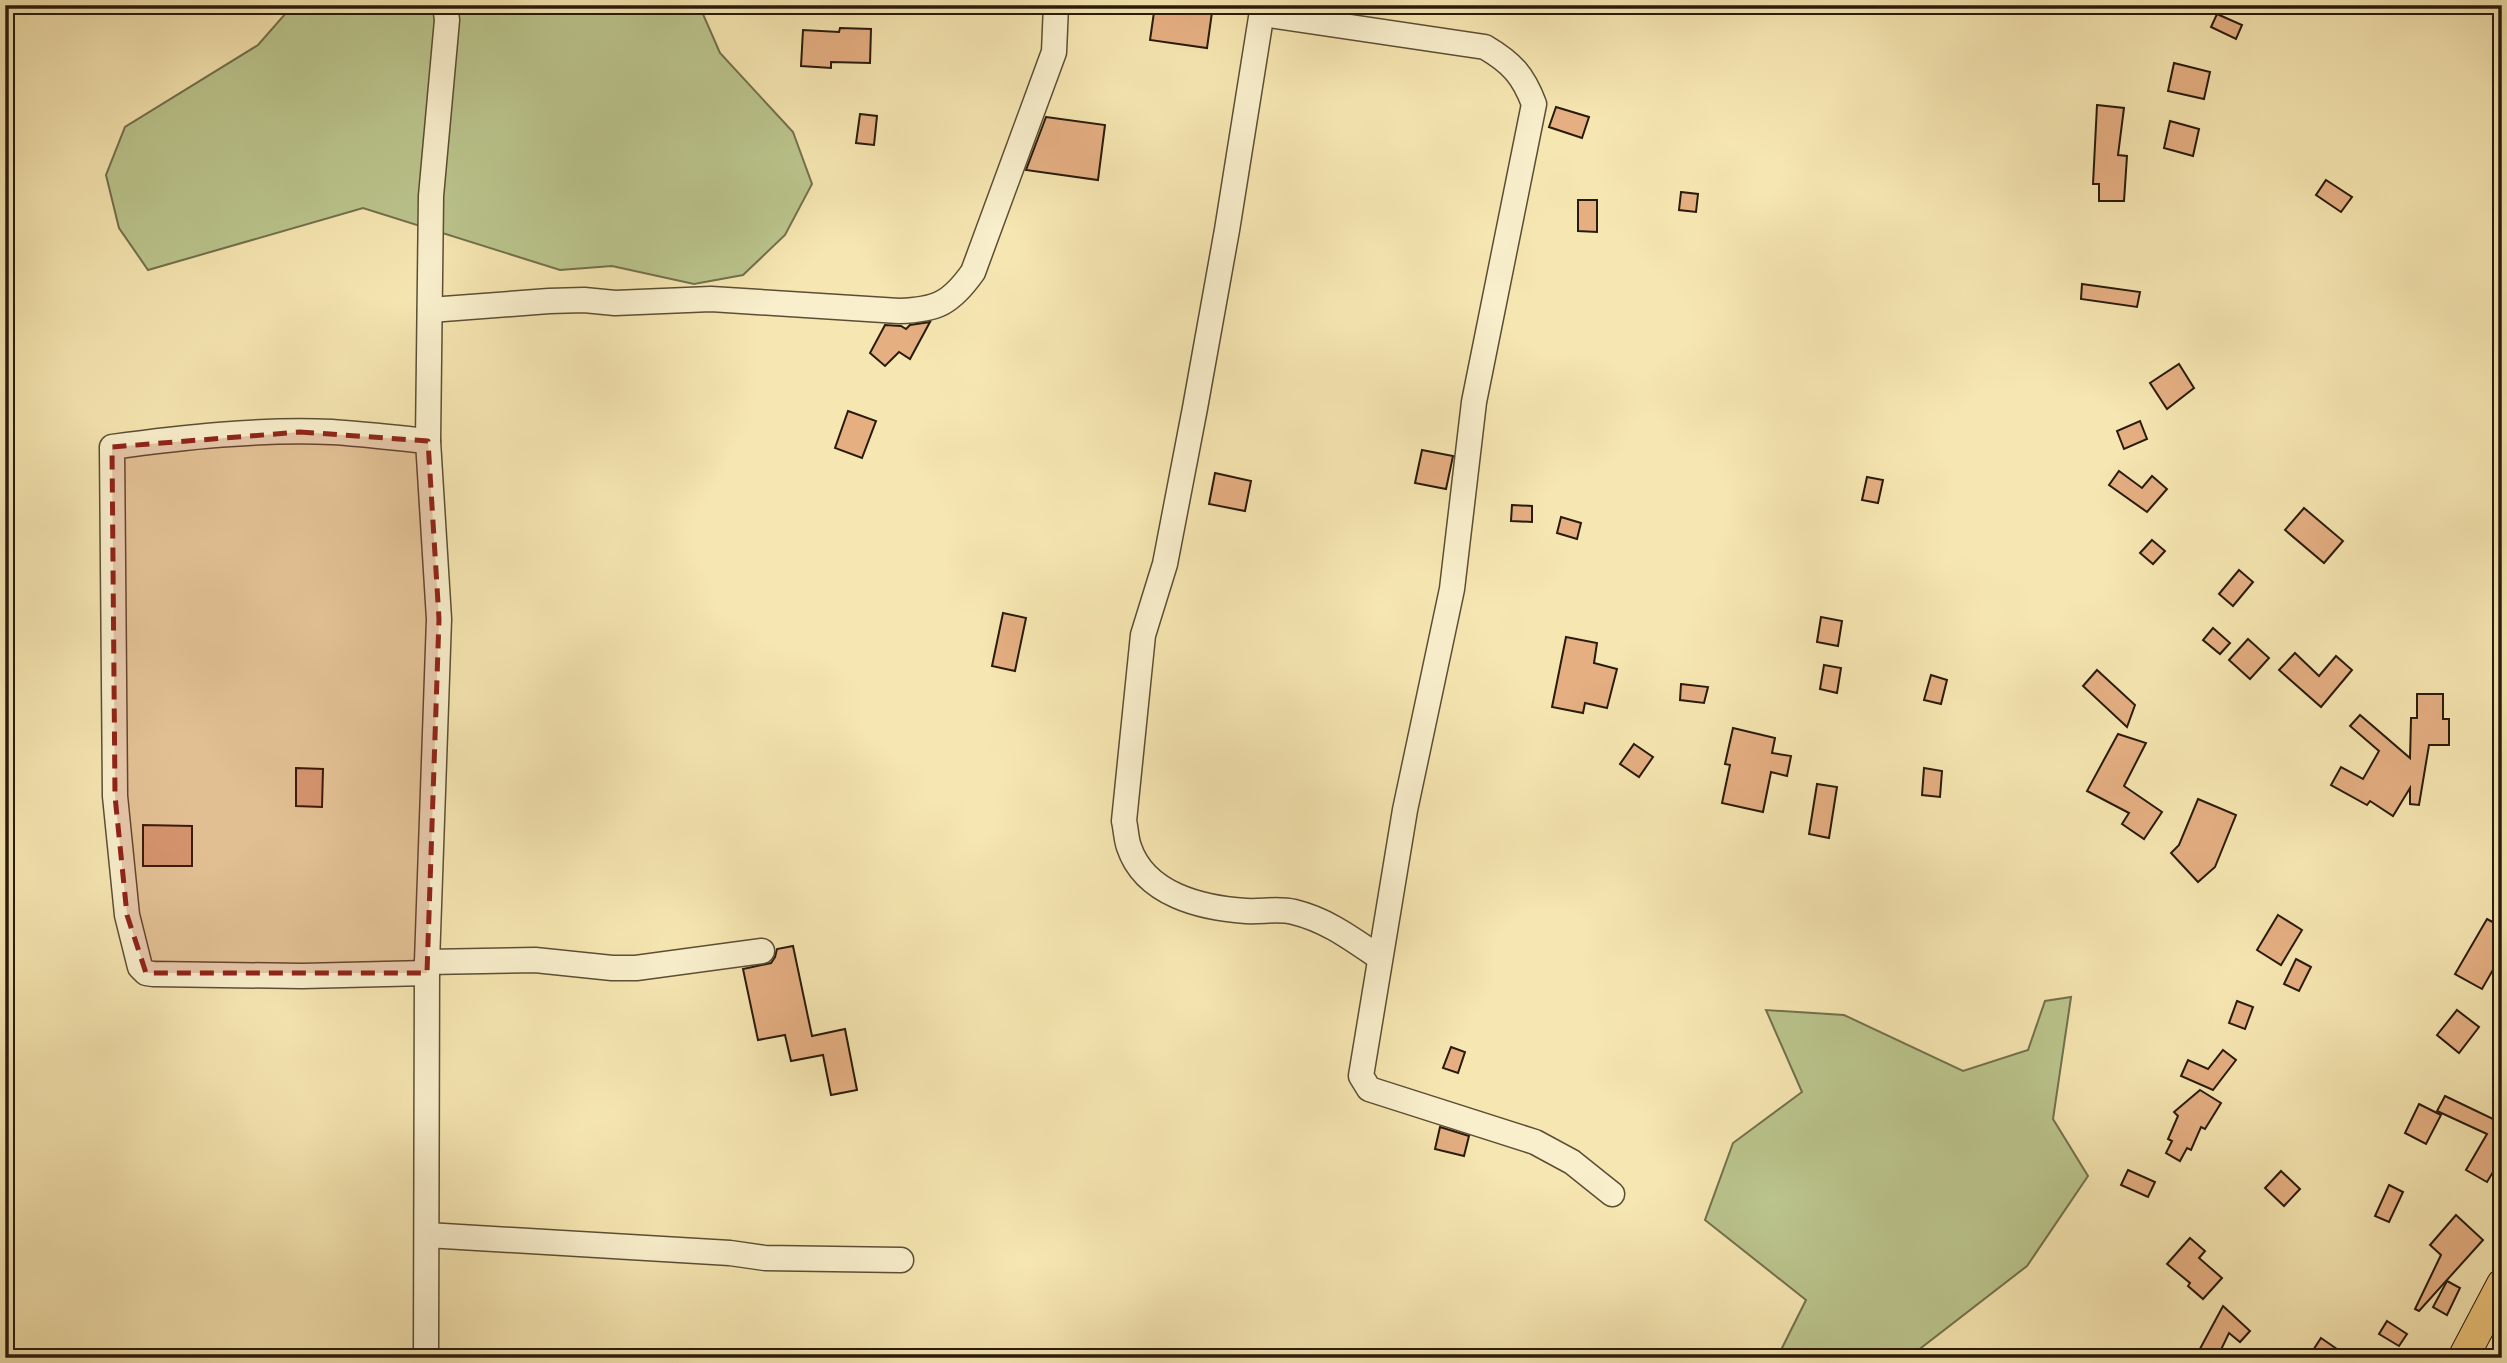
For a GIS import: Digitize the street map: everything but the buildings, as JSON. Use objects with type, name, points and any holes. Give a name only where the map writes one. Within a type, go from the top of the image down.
[{"type":"main road","points":[[2463,1358],[2502,1284]]},
{"type":"street","points":[[426,1358],[427,967],[439,619],[428,441],[431,196],[445,5]]},
{"type":"street","points":[[430,310],[561,301],[615,303],[711,299],[899,311],[926,310],[945,302],[961,289],[978,259],[1054,52],[1056,5]]},
{"type":"street","points":[[1380,958],[1318,919],[1277,908],[1249,911],[1208,907],[1175,896],[1155,883],[1136,862],[1128,846],[1124,821],[1143,635],[1164,564],[1195,408],[1263,10],[1485,47],[1508,61],[1526,83],[1534,104],[1474,402],[1452,589],[1405,810],[1361,1076],[1369,1089],[1535,1142],[1572,1162],[1612,1194]]},
{"type":"street","points":[[428,441],[334,432],[300,432],[167,439],[112,447],[115,796],[127,915],[140,967],[146,973],[302,976],[536,960],[636,968],[762,951]]},
{"type":"street","points":[[427,1235],[730,1253],[765,1258],[901,1260]]},
{"type":"highlighted area","points":[[300,432],[428,441],[439,619],[427,973],[146,973],[127,915],[115,796],[112,447]]},
{"type":"green space","points":[[293,5],[699,5],[720,53],[793,132],[812,184],[785,235],[743,275],[694,284],[612,266],[560,270],[363,208],[148,270],[119,228],[106,175],[125,127],[258,45]]},
{"type":"green space","points":[[2071,997],[2053,1119],[2088,1176],[2027,1266],[1908,1358],[1777,1358],[1806,1300],[1705,1220],[1733,1143],[1802,1092],[1766,1010],[1844,1015],[1963,1071],[2028,1050],[2045,1001]]}]
